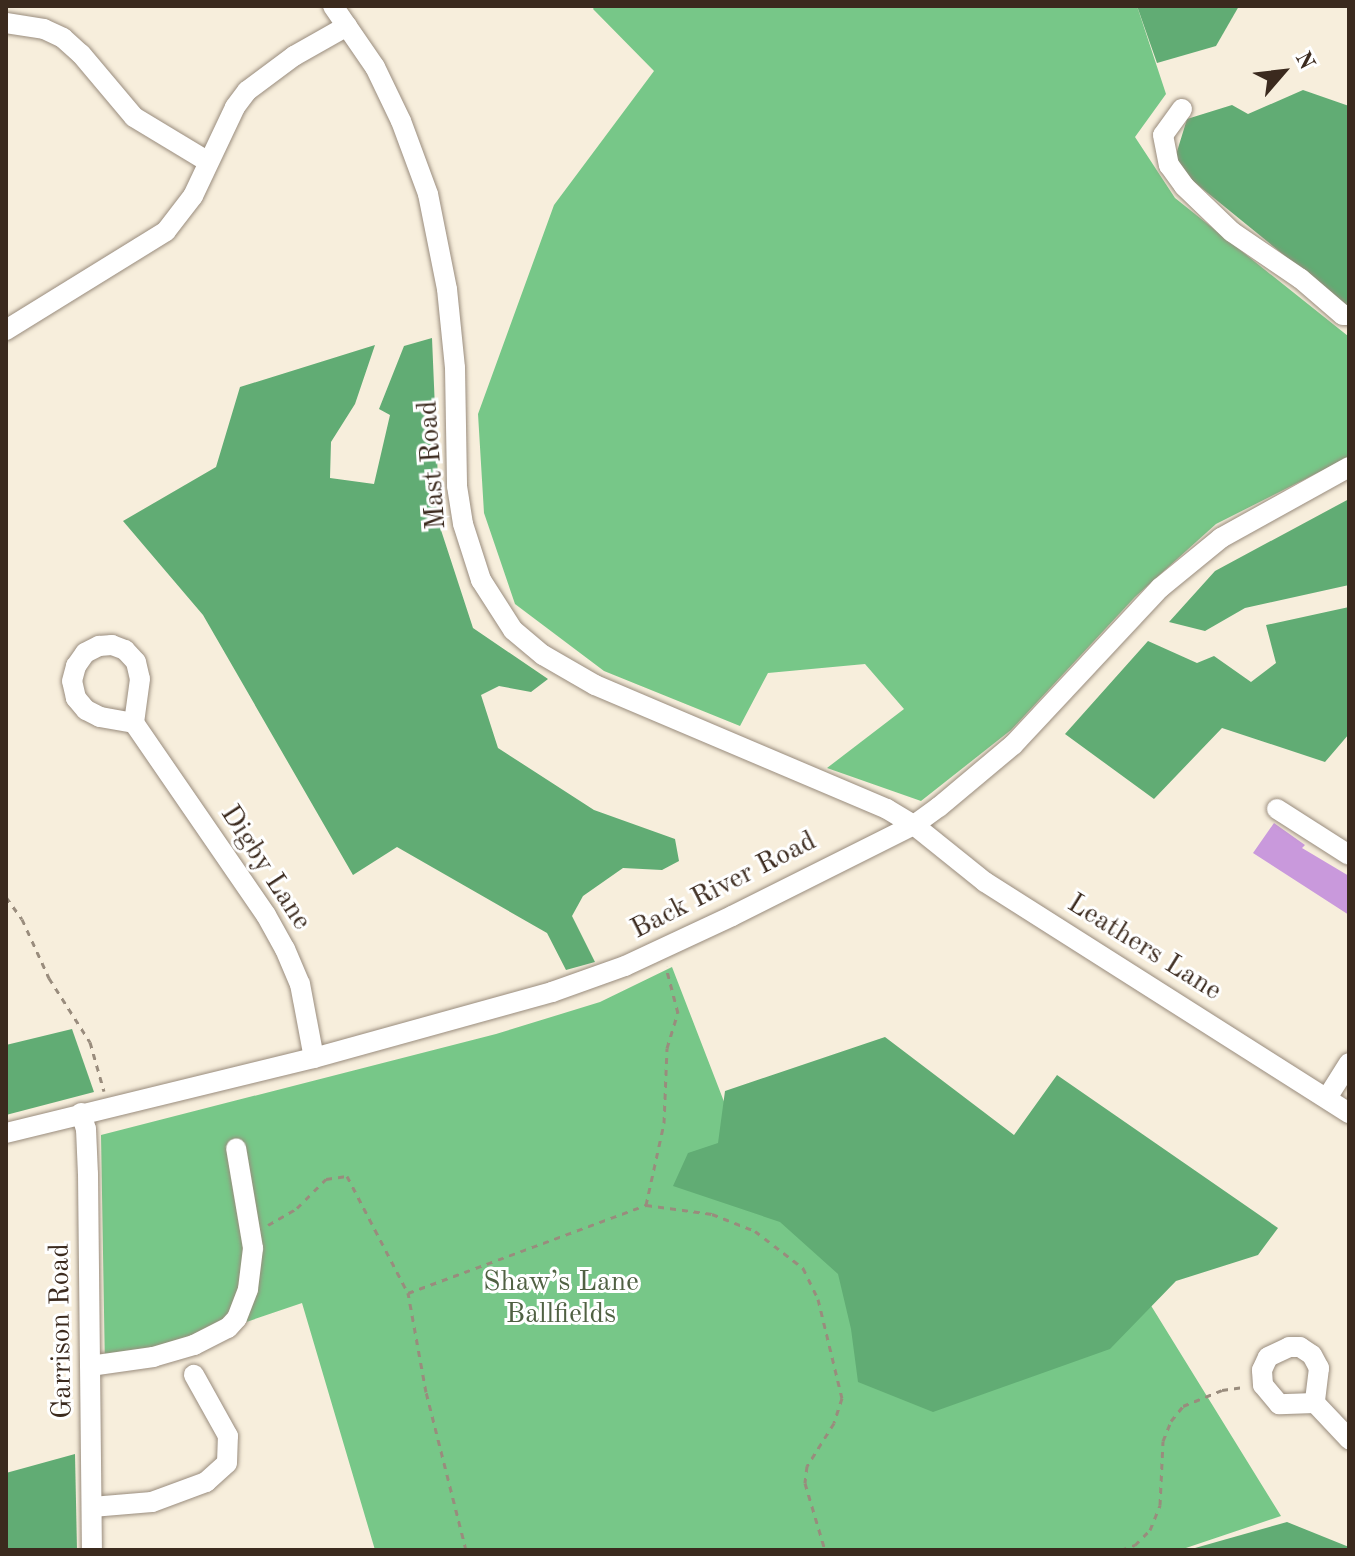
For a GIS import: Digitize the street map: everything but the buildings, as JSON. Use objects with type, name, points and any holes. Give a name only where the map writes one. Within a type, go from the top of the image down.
[{"type":"street","name":"Mast Road","points":[[333,6],[375,67],[401,121],[438,231],[455,368],[457,486],[463,524],[481,580],[501,614],[543,655],[595,685],[849,791],[914,825]]},
{"type":"street","points":[[6,23],[44,29],[63,38],[81,54],[134,117],[207,161]]},
{"type":"street","points":[[6,330],[166,231],[193,196],[207,161],[235,107],[247,91],[294,56],[347,26]]},
{"type":"street","points":[[1182,109],[1163,135],[1169,165],[1184,186],[1232,232],[1301,279],[1343,315],[1349,315]]},
{"type":"street","name":"Back River Road","points":[[6,1133],[314,1058],[537,996],[625,966],[914,825],[1013,745],[1160,588],[1221,538],[1349,467]]},
{"type":"street","name":"Digby Lane","points":[[134,723],[266,915],[285,949],[300,984],[314,1058]]},
{"type":"street","points":[[1277,809],[1349,855]]},
{"type":"street","name":"Leathers Lane","points":[[914,825],[985,882],[1349,1113]]},
{"type":"street","points":[[1327,1098],[1349,1063]]},
{"type":"street","name":"Garrison Road","points":[[81,1113],[86,1129],[88,1174],[92,1550]]},
{"type":"street","points":[[90,1366],[153,1357],[194,1345],[228,1328],[243,1306],[248,1289],[251,1233],[236,1148]]},
{"type":"street","points":[[1315,1403],[1319,1368],[1312,1355],[1300,1347],[1289,1347],[1268,1357],[1262,1370],[1263,1385],[1279,1404],[1315,1403],[1349,1439]]},
{"type":"street","points":[[92,1507],[152,1502],[206,1482],[227,1463],[230,1450],[228,1436],[194,1375]]},
{"type":"path","points":[[6,897],[22,919],[49,978],[90,1042],[104,1091]]},
{"type":"path","points":[[646,1205],[664,1123],[667,1048],[678,1013],[665,963]]},
{"type":"path","points":[[251,1233],[297,1208],[326,1179],[347,1176],[408,1293],[407,1306],[426,1392],[466,1550]]},
{"type":"path","points":[[408,1293],[646,1205],[712,1214],[741,1225],[784,1250],[803,1268],[818,1299],[842,1398],[834,1423],[807,1466],[805,1483],[825,1550]]},
{"type":"path","points":[[1121,1550],[1135,1545],[1150,1530],[1160,1505],[1163,1441],[1171,1421],[1183,1406],[1222,1390],[1263,1385]]},
{"type":"green space","points":[[595,6],[1137,6],[1166,94],[1135,137],[1175,198],[1348,336],[1349,457],[1216,524],[1135,597],[1011,730],[921,801],[827,768],[904,709],[865,664],[768,673],[740,726],[604,671],[515,604],[484,513],[478,414],[554,205],[654,71],[593,9]]},
{"type":"green space","points":[[1137,6],[1239,6],[1216,46],[1157,63]]},
{"type":"green space","points":[[1303,90],[1349,106],[1349,308],[1193,181],[1175,158],[1187,119],[1232,105],[1248,114]]},
{"type":"green space","points":[[432,338],[440,527],[473,628],[548,679],[531,692],[499,686],[481,695],[498,748],[594,810],[675,839],[679,861],[662,870],[623,868],[583,896],[572,916],[595,962],[566,970],[547,933],[397,847],[353,875],[203,615],[123,521],[216,467],[240,387],[375,345],[355,404],[331,442],[330,478],[374,484],[390,415],[379,409],[404,346]]},
{"type":"green space","points":[[1349,499],[1349,585],[1245,608],[1205,631],[1169,622],[1215,571]]},
{"type":"green space","points":[[1349,607],[1349,734],[1325,762],[1222,728],[1154,799],[1065,734],[1148,641],[1197,663],[1214,656],[1251,682],[1276,663],[1266,625]]},
{"type":"green space","name":"Shaw’s Lane Ballfields","points":[[672,967],[728,1112],[1142,1291],[1281,1516],[1180,1550],[375,1550],[302,1303],[105,1370],[101,1135],[496,1034],[600,1002]]},
{"type":"green space","points":[[72,1029],[94,1092],[6,1115],[6,1045]]},
{"type":"green space","points":[[885,1037],[1014,1135],[1057,1075],[1278,1228],[1258,1255],[1176,1281],[1110,1349],[933,1412],[858,1382],[851,1329],[838,1274],[780,1222],[673,1186],[688,1153],[718,1143],[725,1091]]},
{"type":"green space","points":[[75,1454],[77,1550],[6,1550],[6,1473]]},
{"type":"green space","points":[[1287,1522],[1349,1547],[1349,1550],[1188,1550]]}]
